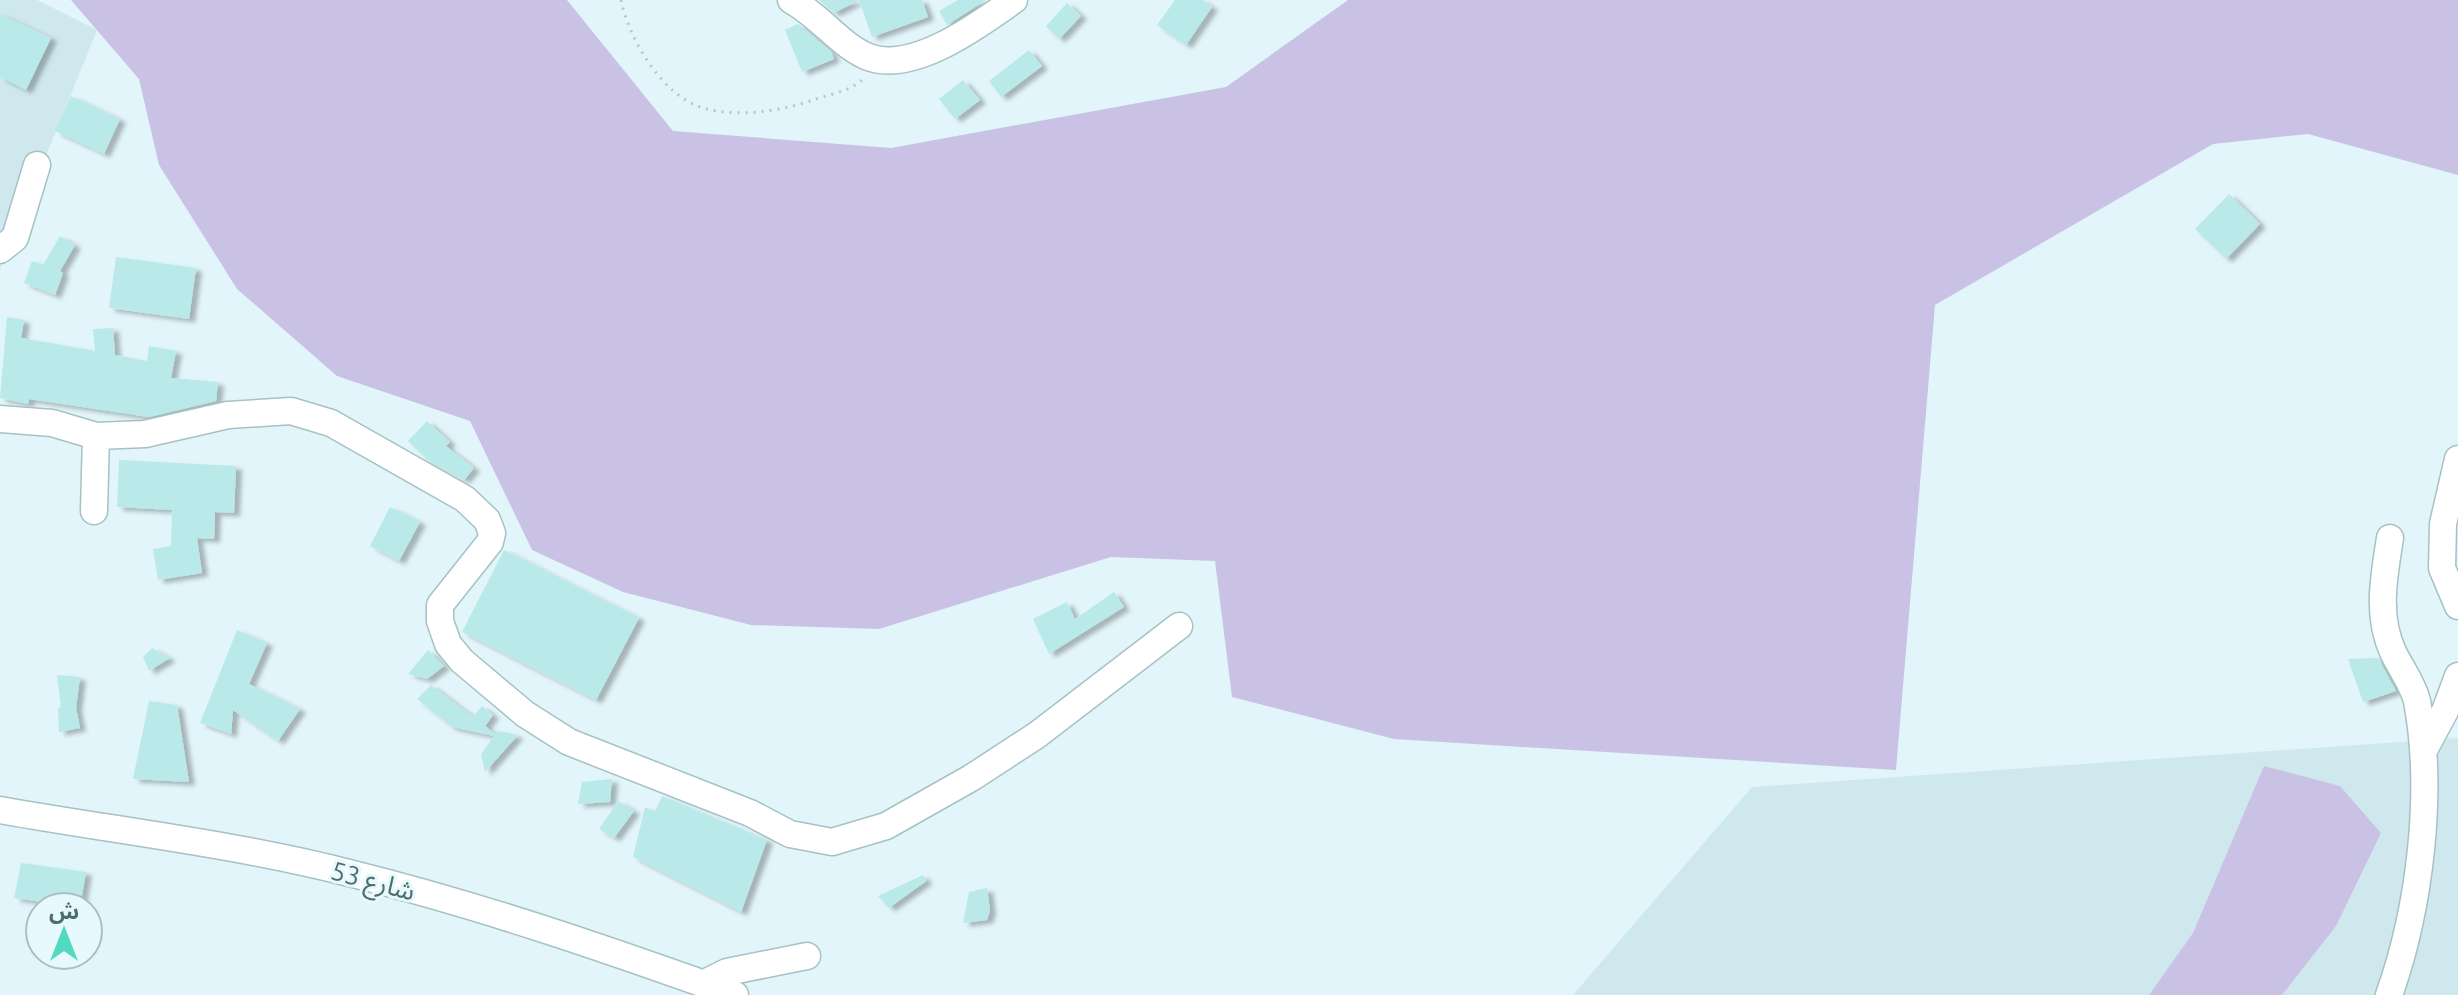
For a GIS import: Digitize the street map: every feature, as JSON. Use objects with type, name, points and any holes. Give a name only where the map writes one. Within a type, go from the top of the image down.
[{"type":"street","points":[[791,0],[816,14],[841,40],[875,58],[906,57],[938,48],[1014,0]]},
{"type":"street","points":[[0,250],[15,238],[37,165]]},
{"type":"street","points":[[0,419],[52,423],[96,436],[145,434],[228,415],[291,411],[331,423],[465,499],[487,520],[492,533],[490,542],[440,605],[440,621],[448,644],[462,661],[525,714],[569,742],[750,813],[790,834],[812,839],[832,842],[886,826],[971,778],[1037,735],[1179,626]]},
{"type":"street","points":[[94,511],[96,436]]},
{"type":"street","points":[[2458,459],[2443,524],[2442,568],[2458,606]]},
{"type":"street","points":[[2389,995],[2405,952],[2416,880],[2424,750],[2416,696],[2391,648],[2380,598],[2390,538]]},
{"type":"street","points":[[2424,750],[2445,711],[2458,676]]},
{"type":"street","name":"شارع 53","points":[[0,810],[216,844],[353,874],[615,953],[735,995]]},
{"type":"street","points":[[703,984],[727,972],[807,956]]},
{"type":"path","points":[[621,0],[638,50],[672,88],[702,108],[786,109],[853,88],[867,75],[875,58]]},
{"type":"shaded area","points":[[0,0],[37,0],[97,30],[0,269]]},
{"type":"shaded area","points":[[71,0],[567,0],[673,131],[891,148],[1226,87],[1348,0],[2458,0],[2458,175],[2308,134],[2213,144],[1935,305],[1896,770],[1394,739],[1232,697],[1215,561],[1111,557],[879,629],[751,625],[623,592],[532,550],[470,421],[337,376],[237,289],[159,165],[139,79]]},
{"type":"shaded area","points":[[2458,738],[2458,995],[1573,995],[1752,787]]},
{"type":"shaded area","points":[[2264,766],[2340,786],[2381,833],[2336,926],[2282,995],[2149,995],[2193,933]]},
{"type":"building","points":[[819,0],[859,0],[834,13]]},
{"type":"building","points":[[859,0],[922,0],[928,17],[872,37]]},
{"type":"building","points":[[958,0],[986,0],[947,25],[939,11]]},
{"type":"building","points":[[1175,0],[1202,0],[1212,7],[1186,45],[1157,25]]},
{"type":"building","points":[[1067,3],[1081,16],[1059,39],[1046,26]]},
{"type":"building","points":[[0,14],[51,38],[26,90],[0,77]]},
{"type":"building","points":[[798,24],[831,52],[834,59],[802,72],[785,30]]},
{"type":"building","points":[[1029,50],[1042,66],[1001,97],[989,81]]},
{"type":"building","points":[[963,80],[980,100],[955,119],[939,99]]},
{"type":"building","points":[[71,96],[120,119],[104,154],[55,131]]},
{"type":"building","points":[[2229,194],[2260,224],[2226,259],[2195,229]]},
{"type":"building","points":[[60,236],[75,245],[60,271],[63,273],[55,295],[24,283],[32,261],[43,265]]},
{"type":"building","points":[[116,257],[196,268],[189,319],[109,308]]},
{"type":"building","points":[[7,317],[24,320],[21,338],[95,351],[93,329],[113,328],[115,355],[147,361],[149,346],[176,351],[171,378],[218,382],[216,401],[149,417],[29,399],[28,404],[0,398]]},
{"type":"building","points":[[427,421],[450,442],[446,446],[474,468],[464,480],[427,459],[408,441]]},
{"type":"building","points":[[119,460],[236,466],[234,513],[215,512],[214,539],[197,538],[202,573],[158,580],[153,549],[171,546],[172,510],[117,507]]},
{"type":"building","points":[[390,507],[420,522],[399,561],[370,546]]},
{"type":"building","points":[[504,550],[639,618],[596,700],[462,632]]},
{"type":"building","points":[[1114,592],[1124,607],[1049,654],[1033,619],[1067,602],[1075,619]]},
{"type":"building","points":[[237,630],[267,643],[249,684],[300,709],[278,741],[233,710],[231,734],[200,723]]},
{"type":"building","points":[[152,648],[170,658],[149,671],[143,657]]},
{"type":"building","points":[[428,650],[444,666],[427,679],[408,674]]},
{"type":"building","points":[[2378,658],[2396,691],[2363,702],[2348,659]]},
{"type":"building","points":[[57,675],[80,677],[76,708],[80,728],[59,732],[58,708],[61,707]]},
{"type":"building","points":[[431,685],[473,717],[482,706],[493,715],[485,726],[495,734],[498,731],[518,735],[485,772],[481,754],[494,736],[452,727],[417,699]]},
{"type":"building","points":[[149,701],[177,705],[189,782],[133,779]]},
{"type":"building","points":[[612,779],[610,802],[578,804],[582,782]]},
{"type":"building","points":[[662,796],[767,840],[741,912],[633,857],[645,807],[655,812]]},
{"type":"building","points":[[618,801],[634,811],[614,838],[599,829]]},
{"type":"building","points":[[21,863],[86,872],[83,891],[24,891],[24,899],[14,898]]},
{"type":"building","points":[[923,875],[926,881],[889,908],[878,896]]},
{"type":"building","points":[[987,888],[990,911],[987,920],[963,923],[969,892]]}]
